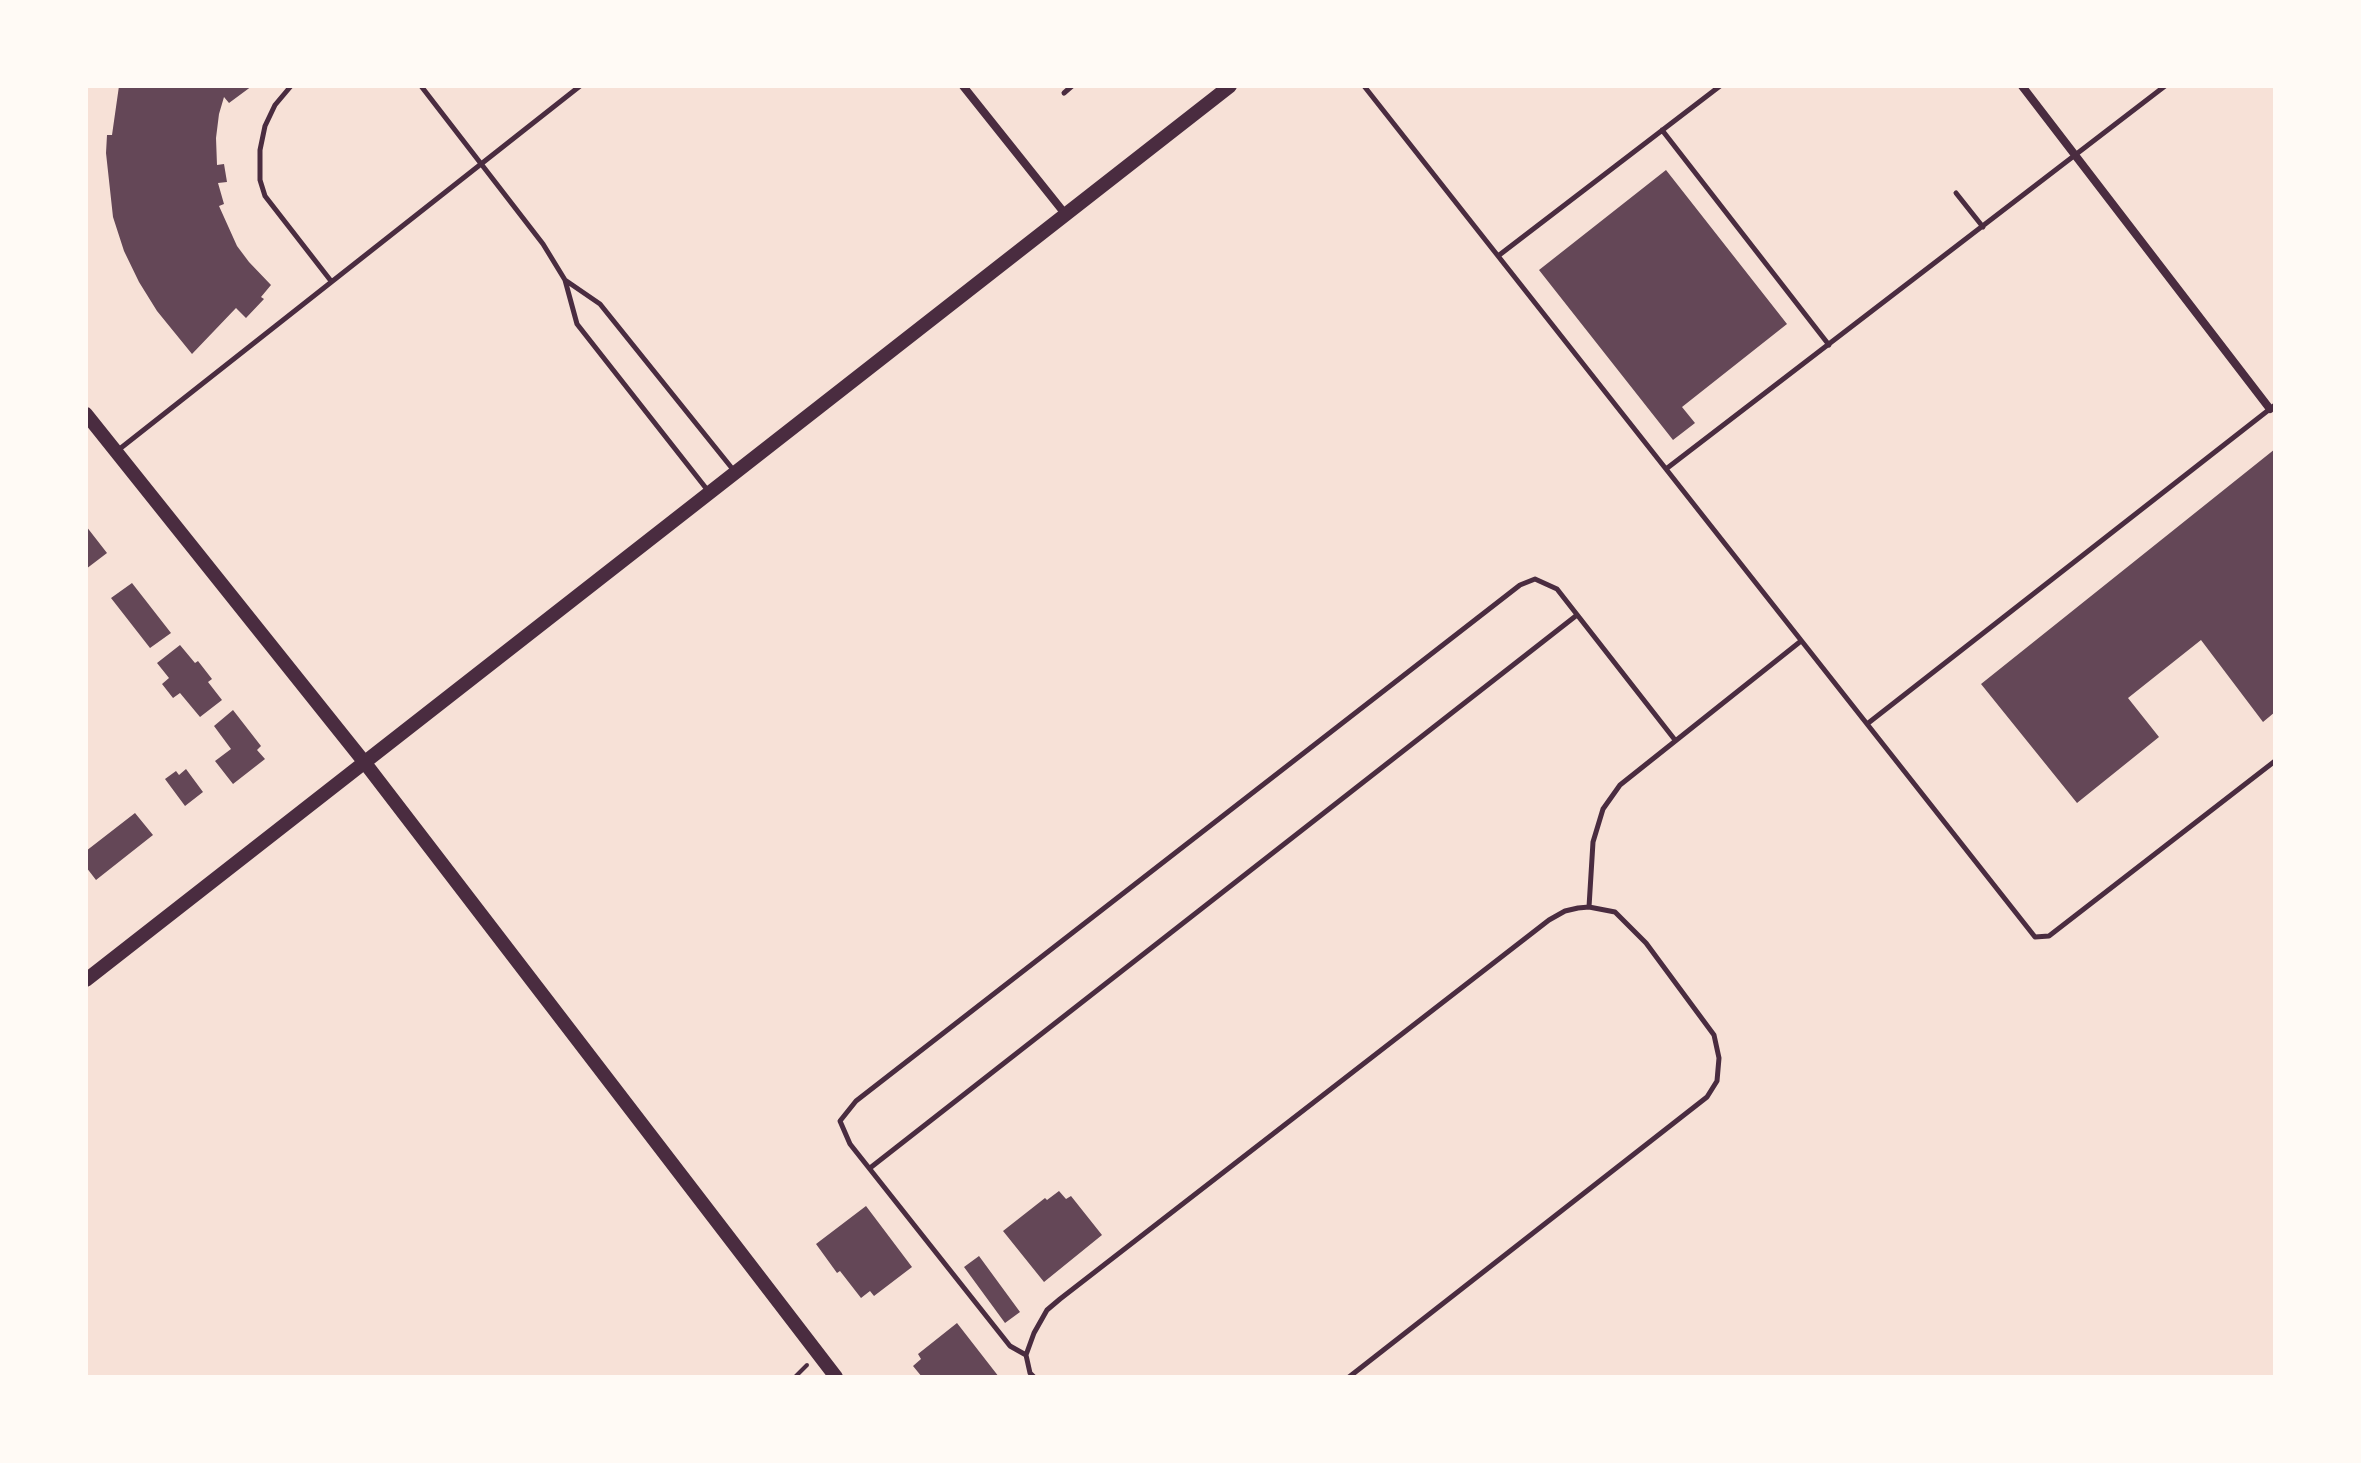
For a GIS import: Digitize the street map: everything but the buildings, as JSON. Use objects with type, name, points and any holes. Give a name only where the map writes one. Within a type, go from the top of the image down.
[{"type":"main road","points":[[86,980],[1230,86]]},
{"type":"main road","points":[[86,414],[365,763],[836,1377]]},
{"type":"street","points":[[963,86],[1066,215]]},
{"type":"street","points":[[2022,86],[2272,407]]},
{"type":"lane","points":[[291,86],[275,105],[265,126],[260,150],[260,180],[265,196],[331,281]]},
{"type":"lane","points":[[421,86],[543,244],[565,280],[577,324],[710,493]]},
{"type":"lane","points":[[117,451],[580,86]]},
{"type":"lane","points":[[1064,93],[1072,86]]},
{"type":"lane","points":[[1364,86],[2035,937],[2049,936],[2275,761]]},
{"type":"lane","points":[[1498,256],[1720,86]]},
{"type":"lane","points":[[1666,469],[2165,86]]},
{"type":"lane","points":[[1662,130],[1829,345]]},
{"type":"lane","points":[[1956,193],[1983,227]]},
{"type":"lane","points":[[565,280],[600,304],[736,473]]},
{"type":"lane","points":[[1867,724],[2272,407]]},
{"type":"lane","points":[[1026,1355],[1010,1346],[850,1144],[840,1121],[856,1101],[1520,585],[1535,579],[1557,589],[1675,740]]},
{"type":"lane","points":[[870,1168],[1577,615]]},
{"type":"lane","points":[[1589,907],[1593,842],[1603,809],[1620,785],[1801,641]]},
{"type":"lane","points":[[1034,1377],[1026,1355],[1047,1310],[1060,1299],[1549,920],[1565,911],[1589,907],[1615,912],[1646,943],[1714,1035],[1719,1058],[1717,1081],[1707,1097],[1660,1135],[1349,1377]]}]
